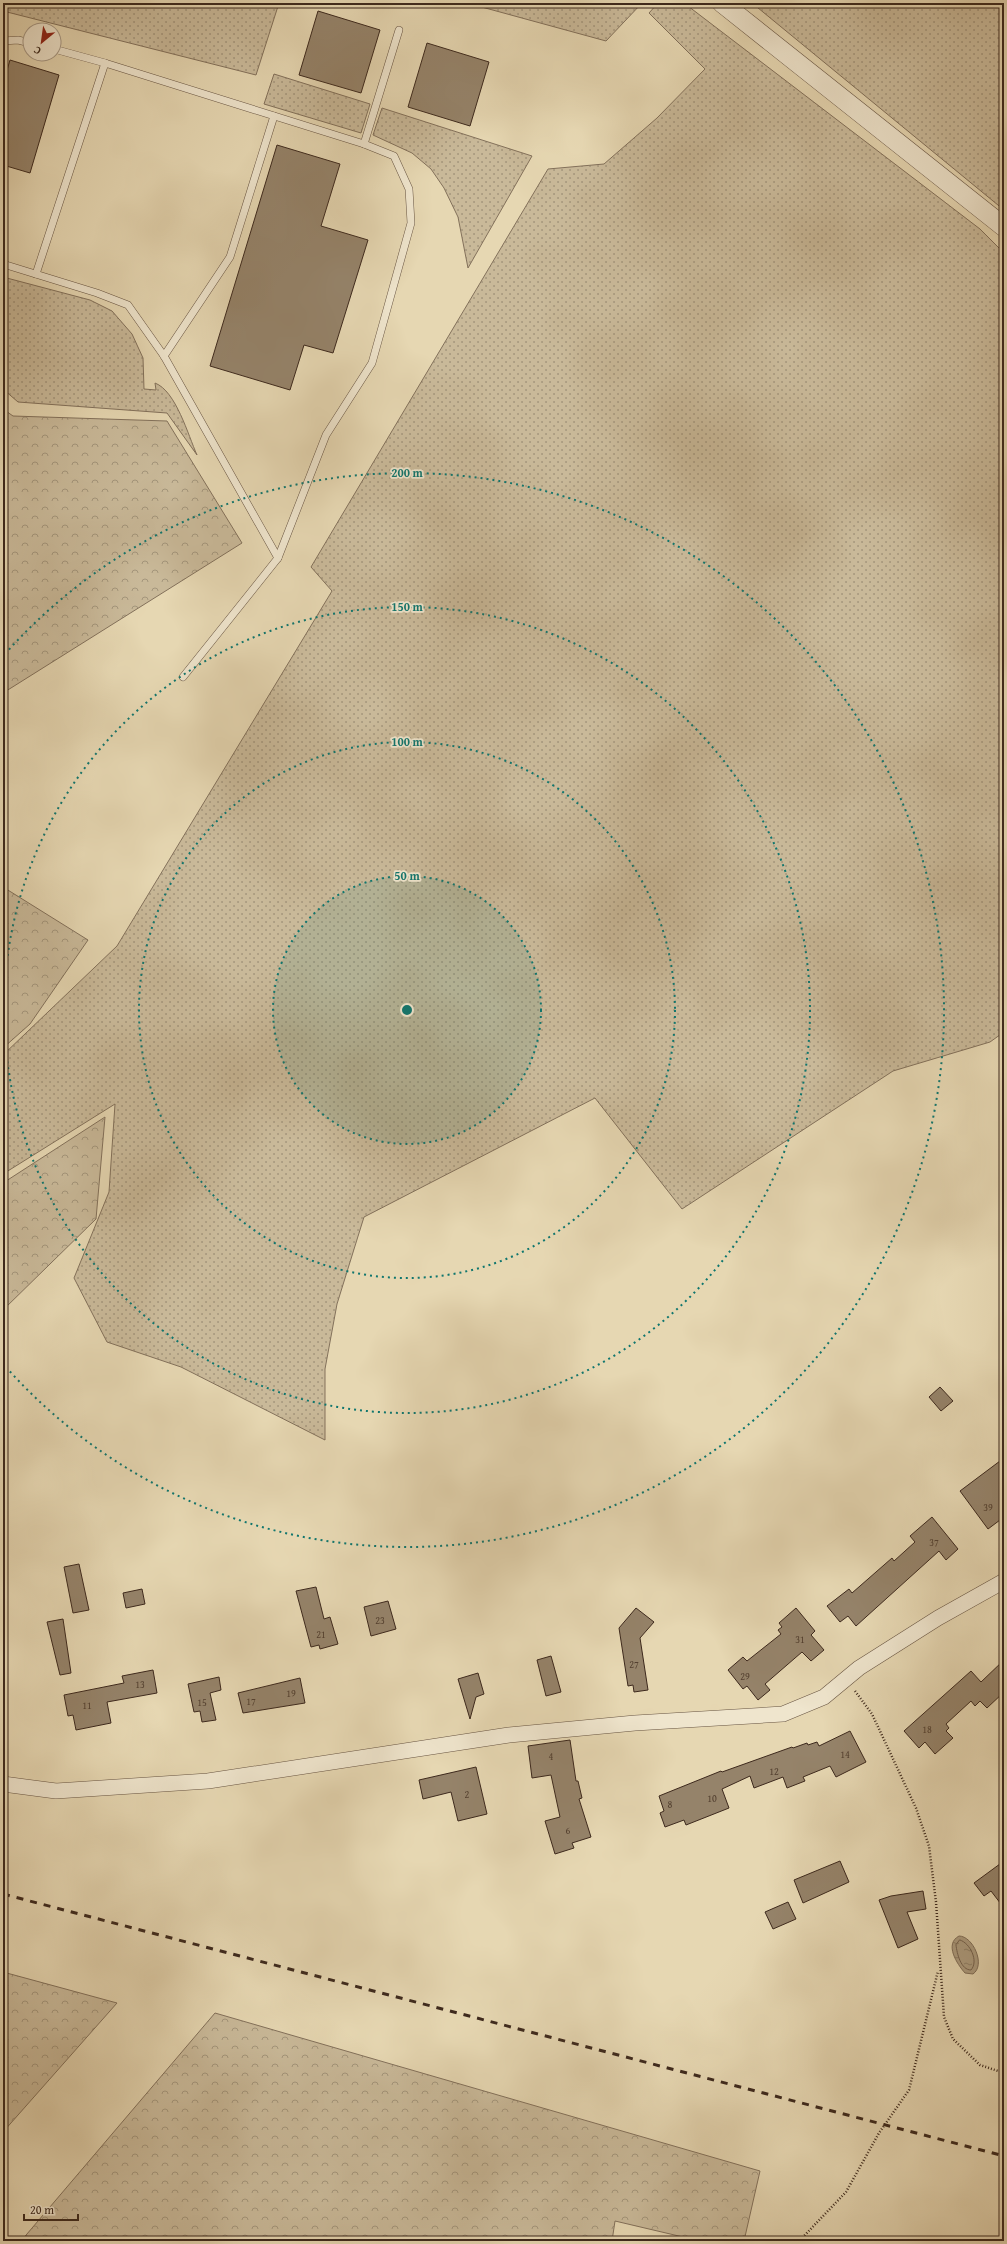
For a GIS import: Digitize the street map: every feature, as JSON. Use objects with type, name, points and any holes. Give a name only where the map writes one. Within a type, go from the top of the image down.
[{"type":"street","points":[[722,3],[1004,227]]},
{"type":"street","points":[[3,1784],[56,1791],[208,1781],[282,1772],[509,1735],[635,1723],[783,1714],[824,1697],[860,1668],[938,1618],[1004,1581]]},
{"type":"lane","points":[[364,144],[399,30]]},
{"type":"lane","points":[[3,41],[22,41]]},
{"type":"lane","points":[[62,51],[105,63],[364,144],[394,156],[409,189],[411,223],[372,362],[326,436],[278,558],[183,677]]},
{"type":"lane","points":[[36,274],[105,63]]},
{"type":"lane","points":[[164,356],[230,257],[274,116]]},
{"type":"lane","points":[[3,264],[97,293],[128,305],[164,356],[278,558]]},
{"type":"path","points":[[845,1680],[872,1714],[916,1808],[929,1846],[936,1902],[939,1968],[944,2017],[953,2039],[980,2065],[1004,2073]]},
{"type":"path","points":[[802,2241],[804,2236],[846,2192],[879,2133],[909,2090],[939,1968]]},
{"type":"green space","points":[[3,3],[279,3],[256,75],[62,26],[62,22],[46,22],[3,11]]},
{"type":"green space","points":[[467,3],[642,3],[606,41]]},
{"type":"green space","points":[[658,3],[684,3],[980,229],[1004,253],[1004,1032],[990,1042],[893,1071],[682,1209],[595,1098],[364,1217],[337,1304],[325,1369],[325,1440],[181,1367],[107,1342],[74,1278],[109,1192],[115,1104],[3,1174],[3,1055],[117,946],[332,591],[311,567],[548,169],[604,164],[657,118],[705,69],[649,13]]},
{"type":"green space","points":[[752,3],[1004,3],[1004,210]]},
{"type":"green space","points":[[274,74],[370,104],[361,133],[264,104]]},
{"type":"green space","points":[[382,108],[532,156],[468,268],[458,217],[444,188],[431,169],[412,153],[373,135]]},
{"type":"green space","points":[[3,277],[90,300],[112,311],[132,334],[143,358],[144,389],[156,390],[155,383],[169,395],[180,414],[197,455],[167,413],[18,402],[3,389]]},
{"type":"green space","points":[[3,409],[13,416],[167,421],[242,543],[3,693]]},
{"type":"green space","points":[[3,887],[88,940],[30,1024],[3,1048]]},
{"type":"green space","points":[[105,1117],[96,1219],[3,1310],[3,1183]]},
{"type":"green space","points":[[3,1972],[117,2003],[3,2132]]},
{"type":"green space","points":[[215,2013],[760,2171],[744,2241],[700,2241],[615,2221],[612,2241],[21,2241]]},
{"type":"water","points":[[959,1936],[964,1937],[969,1941],[976,1952],[978,1964],[977,1970],[973,1974],[965,1973],[953,1954],[952,1944]]},
{"type":"building","points":[[318,11],[380,30],[361,93],[299,75]]},
{"type":"building","points":[[427,43],[489,62],[470,126],[408,107]]},
{"type":"building","points":[[10,60],[59,75],[30,173],[3,165],[3,84]]},
{"type":"building","points":[[277,145],[340,164],[321,226],[368,240],[333,353],[304,345],[290,390],[210,366]]},
{"type":"building","points":[[940,1387],[953,1401],[941,1411],[929,1397]]},
{"type":"building","points":[[1004,1458],[1004,1517],[988,1529],[960,1491]]},
{"type":"building","points":[[932,1517],[958,1549],[946,1560],[939,1551],[856,1626],[848,1616],[840,1622],[827,1606],[849,1589],[852,1593],[892,1558],[894,1561],[915,1542],[910,1536]]},
{"type":"building","points":[[79,1564],[89,1610],[73,1613],[64,1567]]},
{"type":"building","points":[[316,1587],[324,1619],[330,1617],[338,1644],[320,1649],[319,1645],[311,1647],[296,1591]]},
{"type":"building","points":[[142,1589],[145,1604],[126,1608],[123,1593]]},
{"type":"building","points":[[388,1601],[396,1629],[371,1636],[364,1607]]},
{"type":"building","points":[[636,1608],[654,1622],[640,1638],[648,1690],[634,1692],[633,1685],[628,1686],[619,1628]]},
{"type":"building","points":[[796,1608],[815,1631],[811,1635],[824,1650],[811,1661],[802,1652],[765,1684],[770,1690],[758,1700],[747,1686],[743,1689],[728,1670],[743,1657],[747,1661],[781,1634],[778,1630],[782,1627],[779,1623]]},
{"type":"building","points":[[63,1619],[71,1673],[60,1675],[47,1622]]},
{"type":"building","points":[[551,1656],[561,1692],[546,1696],[537,1660]]},
{"type":"building","points":[[1004,1660],[1004,1692],[987,1708],[980,1701],[975,1706],[971,1701],[946,1724],[949,1728],[946,1731],[953,1738],[935,1754],[925,1742],[919,1748],[904,1731],[971,1671],[981,1682]]},
{"type":"building","points":[[153,1670],[157,1693],[107,1702],[111,1723],[76,1730],[73,1715],[68,1716],[64,1695],[124,1683],[122,1676]]},
{"type":"building","points":[[478,1673],[484,1694],[476,1697],[470,1719],[458,1679]]},
{"type":"building","points":[[219,1677],[221,1690],[210,1693],[216,1720],[202,1722],[200,1711],[194,1712],[188,1684]]},
{"type":"building","points":[[300,1678],[305,1703],[243,1713],[238,1693]]},
{"type":"building","points":[[850,1731],[866,1762],[836,1777],[830,1766],[803,1777],[805,1781],[787,1788],[783,1777],[754,1788],[750,1776],[722,1789],[729,1808],[686,1825],[684,1820],[665,1827],[660,1813],[664,1811],[659,1796],[721,1771],[722,1772],[792,1747],[817,1742],[819,1746]]},
{"type":"building","points":[[570,1740],[576,1781],[578,1781],[582,1798],[579,1799],[591,1837],[572,1843],[574,1848],[555,1854],[545,1821],[560,1817],[551,1775],[532,1778],[528,1746]]},
{"type":"building","points":[[476,1767],[487,1814],[458,1821],[451,1792],[423,1799],[419,1780]]},
{"type":"building","points":[[840,1861],[849,1882],[803,1903],[794,1880]]},
{"type":"building","points":[[1004,1861],[1004,1908],[991,1891],[984,1896],[974,1883]]},
{"type":"building","points":[[923,1891],[926,1909],[907,1912],[918,1939],[898,1948],[879,1900],[891,1896]]},
{"type":"building","points":[[788,1902],[796,1919],[773,1929],[765,1912]]},
{"type":"railway","points":[[3,1894],[1004,2156]]}]
